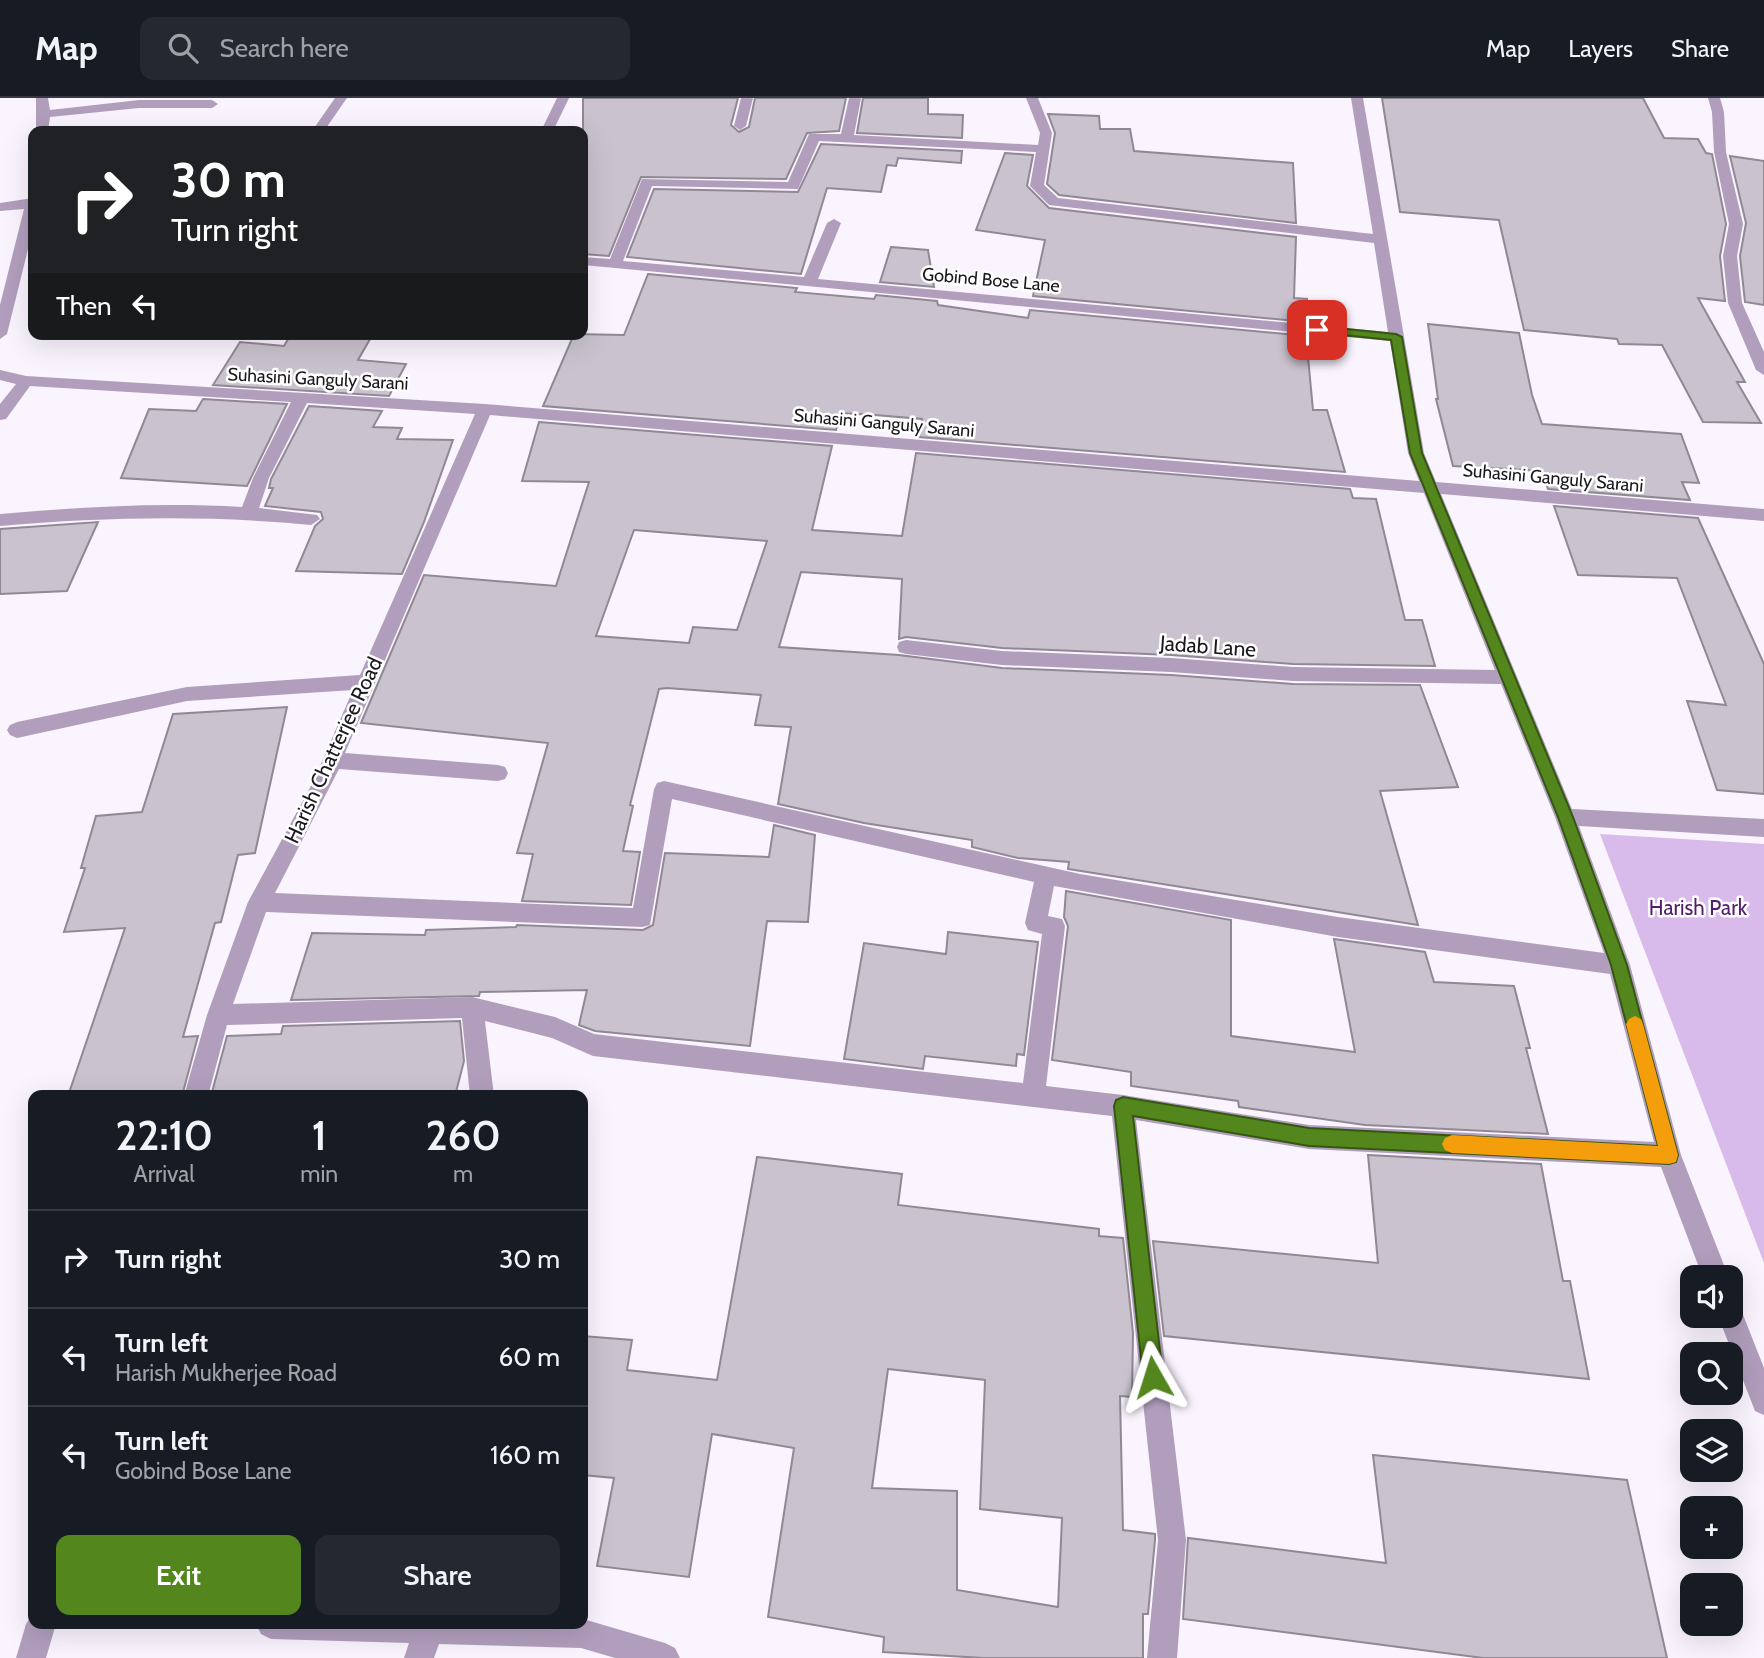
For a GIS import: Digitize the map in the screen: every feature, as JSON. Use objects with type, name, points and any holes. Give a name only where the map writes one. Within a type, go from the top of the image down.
[{"type":"street","points":[[42,98],[43,126]]},
{"type":"street","points":[[321,126],[341,98]]},
{"type":"street","points":[[549,126],[563,98]]},
{"type":"street","points":[[740,126],[747,98]]},
{"type":"street","points":[[847,138],[856,98]]},
{"type":"street","points":[[1032,98],[1046,133],[1037,186],[1054,202],[1378,239]]},
{"type":"street","points":[[1357,98],[1378,239],[1416,453],[1565,817],[1619,965],[1669,1155],[1711,1265]]},
{"type":"street","points":[[1714,98],[1720,152],[1736,225],[1730,256],[1735,303],[1764,370]]},
{"type":"street","points":[[44,114],[139,104],[212,104]]},
{"type":"street","points":[[615,264],[647,182],[793,186],[814,137],[1043,155]]},
{"type":"street","points":[[0,207],[28,204]]},
{"type":"street","points":[[0,334],[28,223]]},
{"type":"street","points":[[808,284],[834,223]]},
{"type":"street","name":"Gobind Bose Lane","points":[[588,261],[1396,337]]},
{"type":"street","name":"Suhasini Ganguly Sarani","points":[[0,375],[26,382],[485,409],[1764,515]]},
{"type":"street","points":[[0,415],[26,382]]},
{"type":"street","points":[[249,512],[261,478],[302,397]]},
{"type":"street","name":"Harish Chatterjee Road","points":[[198,1090],[218,1015],[259,902],[322,784],[485,409]]},
{"type":"street","points":[[0,520],[98,511],[249,512],[311,519]]},
{"type":"street","name":"Jadab Lane","points":[[906,647],[1002,659],[1171,665],[1293,674],[1508,677]]},
{"type":"street","points":[[17,730],[187,694],[366,682]]},
{"type":"street","points":[[331,760],[498,773]]},
{"type":"street","points":[[259,902],[642,918],[664,789],[1046,876],[1338,927],[1619,965]]},
{"type":"street","points":[[1565,817],[1764,828]]},
{"type":"street","points":[[1032,1095],[1054,926],[1036,923],[1046,876]]},
{"type":"street","points":[[218,1015],[472,1007],[555,1028],[593,1045],[1123,1106],[1309,1137],[1669,1155]]},
{"type":"street","points":[[472,1007],[481,1090]]},
{"type":"street","points":[[1123,1106],[1172,1540],[1162,1658]]},
{"type":"street","points":[[1736,1328],[1764,1402]]},
{"type":"street","points":[[31,1658],[40,1629]]},
{"type":"street","points":[[419,1658],[429,1629]]},
{"type":"street","points":[[459,1629],[581,1633],[665,1658]]},
{"type":"green space","name":"Harish Park","points":[[1600,834],[1764,844],[1764,1263]]},
{"type":"building","points":[[583,98],[738,98],[731,125],[739,132],[749,127],[755,98],[846,98],[839,131],[807,133],[786,179],[641,177],[609,256],[588,254],[588,126],[583,126]]},
{"type":"building","points":[[863,98],[928,98],[928,114],[963,115],[962,138],[857,133]]},
{"type":"building","points":[[1382,98],[1643,98],[1664,138],[1698,139],[1706,153],[1712,154],[1726,224],[1720,256],[1725,301],[1698,298],[1745,382],[1737,382],[1761,423],[1703,422],[1662,345],[1619,344],[1617,339],[1524,330],[1499,220],[1400,212]]},
{"type":"building","points":[[1048,114],[1099,116],[1100,129],[1130,129],[1134,151],[1293,163],[1296,223],[1059,195],[1047,184],[1055,133]]},
{"type":"building","points":[[821,144],[962,151],[961,163],[898,158],[896,166],[887,165],[881,192],[827,188],[801,274],[627,257],[654,189],[798,192]]},
{"type":"building","points":[[1005,153],[1033,155],[1027,186],[1049,208],[1296,237],[1294,298],[1307,299],[1307,322],[1033,296],[1045,240],[976,230]]},
{"type":"building","points":[[1730,156],[1764,161],[1764,305],[1745,302],[1740,256],[1746,223]]},
{"type":"building","points":[[891,247],[928,250],[934,287],[880,282]]},
{"type":"building","points":[[648,274],[797,288],[795,292],[874,299],[876,295],[937,301],[938,305],[1028,318],[1030,310],[1306,336],[1313,410],[1327,410],[1345,472],[919,437],[922,419],[875,415],[840,413],[836,430],[543,406],[571,340],[588,340],[588,334],[624,335]]},
{"type":"building","points":[[1428,324],[1519,333],[1532,395],[1542,424],[1681,434],[1699,483],[1682,482],[1690,500],[1548,489],[1542,471],[1453,466],[1436,399]]},
{"type":"building","points":[[288,340],[370,340],[358,360],[406,364],[389,396],[213,385],[240,342],[284,346]]},
{"type":"building","points":[[203,399],[287,404],[247,486],[121,478],[149,409],[196,411]]},
{"type":"building","points":[[309,406],[382,411],[373,427],[402,428],[397,439],[453,440],[402,574],[296,571],[315,526],[323,519],[321,512],[265,506],[273,488],[269,488],[271,479]]},
{"type":"building","points":[[539,422],[832,446],[812,530],[902,536],[916,453],[1350,489],[1353,498],[1376,499],[1405,620],[1422,620],[1435,666],[1293,664],[1171,655],[1002,648],[906,637],[899,639],[902,579],[801,572],[779,647],[899,655],[1002,668],[1171,675],[1293,684],[1420,685],[1458,787],[1380,791],[1418,925],[1068,869],[1069,862],[1018,858],[972,847],[972,840],[864,823],[778,804],[791,727],[755,725],[761,695],[667,688],[659,689],[630,805],[633,806],[623,851],[640,852],[631,905],[522,901],[533,854],[517,853],[548,743],[361,723],[424,575],[556,586],[589,482],[522,481]],"holes":[[[634,530],[767,541],[737,630],[693,627],[689,643],[596,636]]]},
{"type":"building","points":[[1554,506],[1698,518],[1764,664],[1764,794],[1717,790],[1687,701],[1726,705],[1677,578],[1578,575]]},
{"type":"building","points":[[98,522],[67,591],[0,594],[0,529]]},
{"type":"building","points":[[287,707],[255,853],[238,855],[221,922],[215,923],[183,1037],[198,1036],[184,1090],[70,1090],[125,928],[64,932],[85,868],[81,868],[96,816],[142,812],[173,714]]},
{"type":"building","points":[[774,825],[815,835],[808,922],[767,921],[750,1046],[595,1031],[579,1025],[587,990],[480,992],[479,996],[291,1000],[312,933],[425,935],[426,930],[517,925],[643,930],[653,925],[665,853],[769,857]]},
{"type":"building","points":[[1066,891],[1231,920],[1231,1036],[1355,1052],[1334,939],[1425,952],[1434,982],[1514,986],[1530,1048],[1526,1048],[1548,1134],[1365,1125],[1239,1107],[1238,1101],[1131,1086],[1131,1072],[1052,1060],[1068,926],[1064,917]]},
{"type":"building","points":[[948,932],[1038,942],[1024,1055],[1017,1054],[1016,1066],[925,1056],[923,1069],[844,1059],[864,943],[946,954]]},
{"type":"building","points":[[460,1021],[464,1061],[457,1090],[213,1090],[227,1036],[281,1034],[283,1026]]},
{"type":"building","points":[[1368,1155],[1541,1164],[1563,1281],[1570,1281],[1589,1379],[1164,1336],[1153,1241],[1378,1263]]},
{"type":"building","points":[[757,1157],[902,1174],[898,1205],[1099,1229],[1099,1236],[1123,1238],[1133,1333],[1132,1397],[1120,1396],[1123,1530],[1155,1534],[1148,1614],[1143,1614],[1143,1658],[983,1658],[883,1652],[884,1637],[768,1617],[794,1448],[712,1434],[689,1577],[597,1566],[614,1478],[588,1475],[588,1336],[632,1340],[627,1370],[717,1380]],"holes":[[[888,1369],[985,1380],[980,1509],[1062,1518],[1058,1607],[957,1590],[957,1491],[872,1488]]]},
{"type":"building","points":[[1373,1455],[1627,1480],[1667,1658],[1483,1658],[1183,1619],[1188,1538],[1386,1563]]},
{"type":"slow traffic","points":[[1452,1144],[1669,1155],[1635,1024]]},
{"type":"route","points":[[1153,1377],[1123,1106],[1309,1137],[1669,1155],[1619,965],[1565,817],[1416,453],[1396,337],[1317,330]]}]
